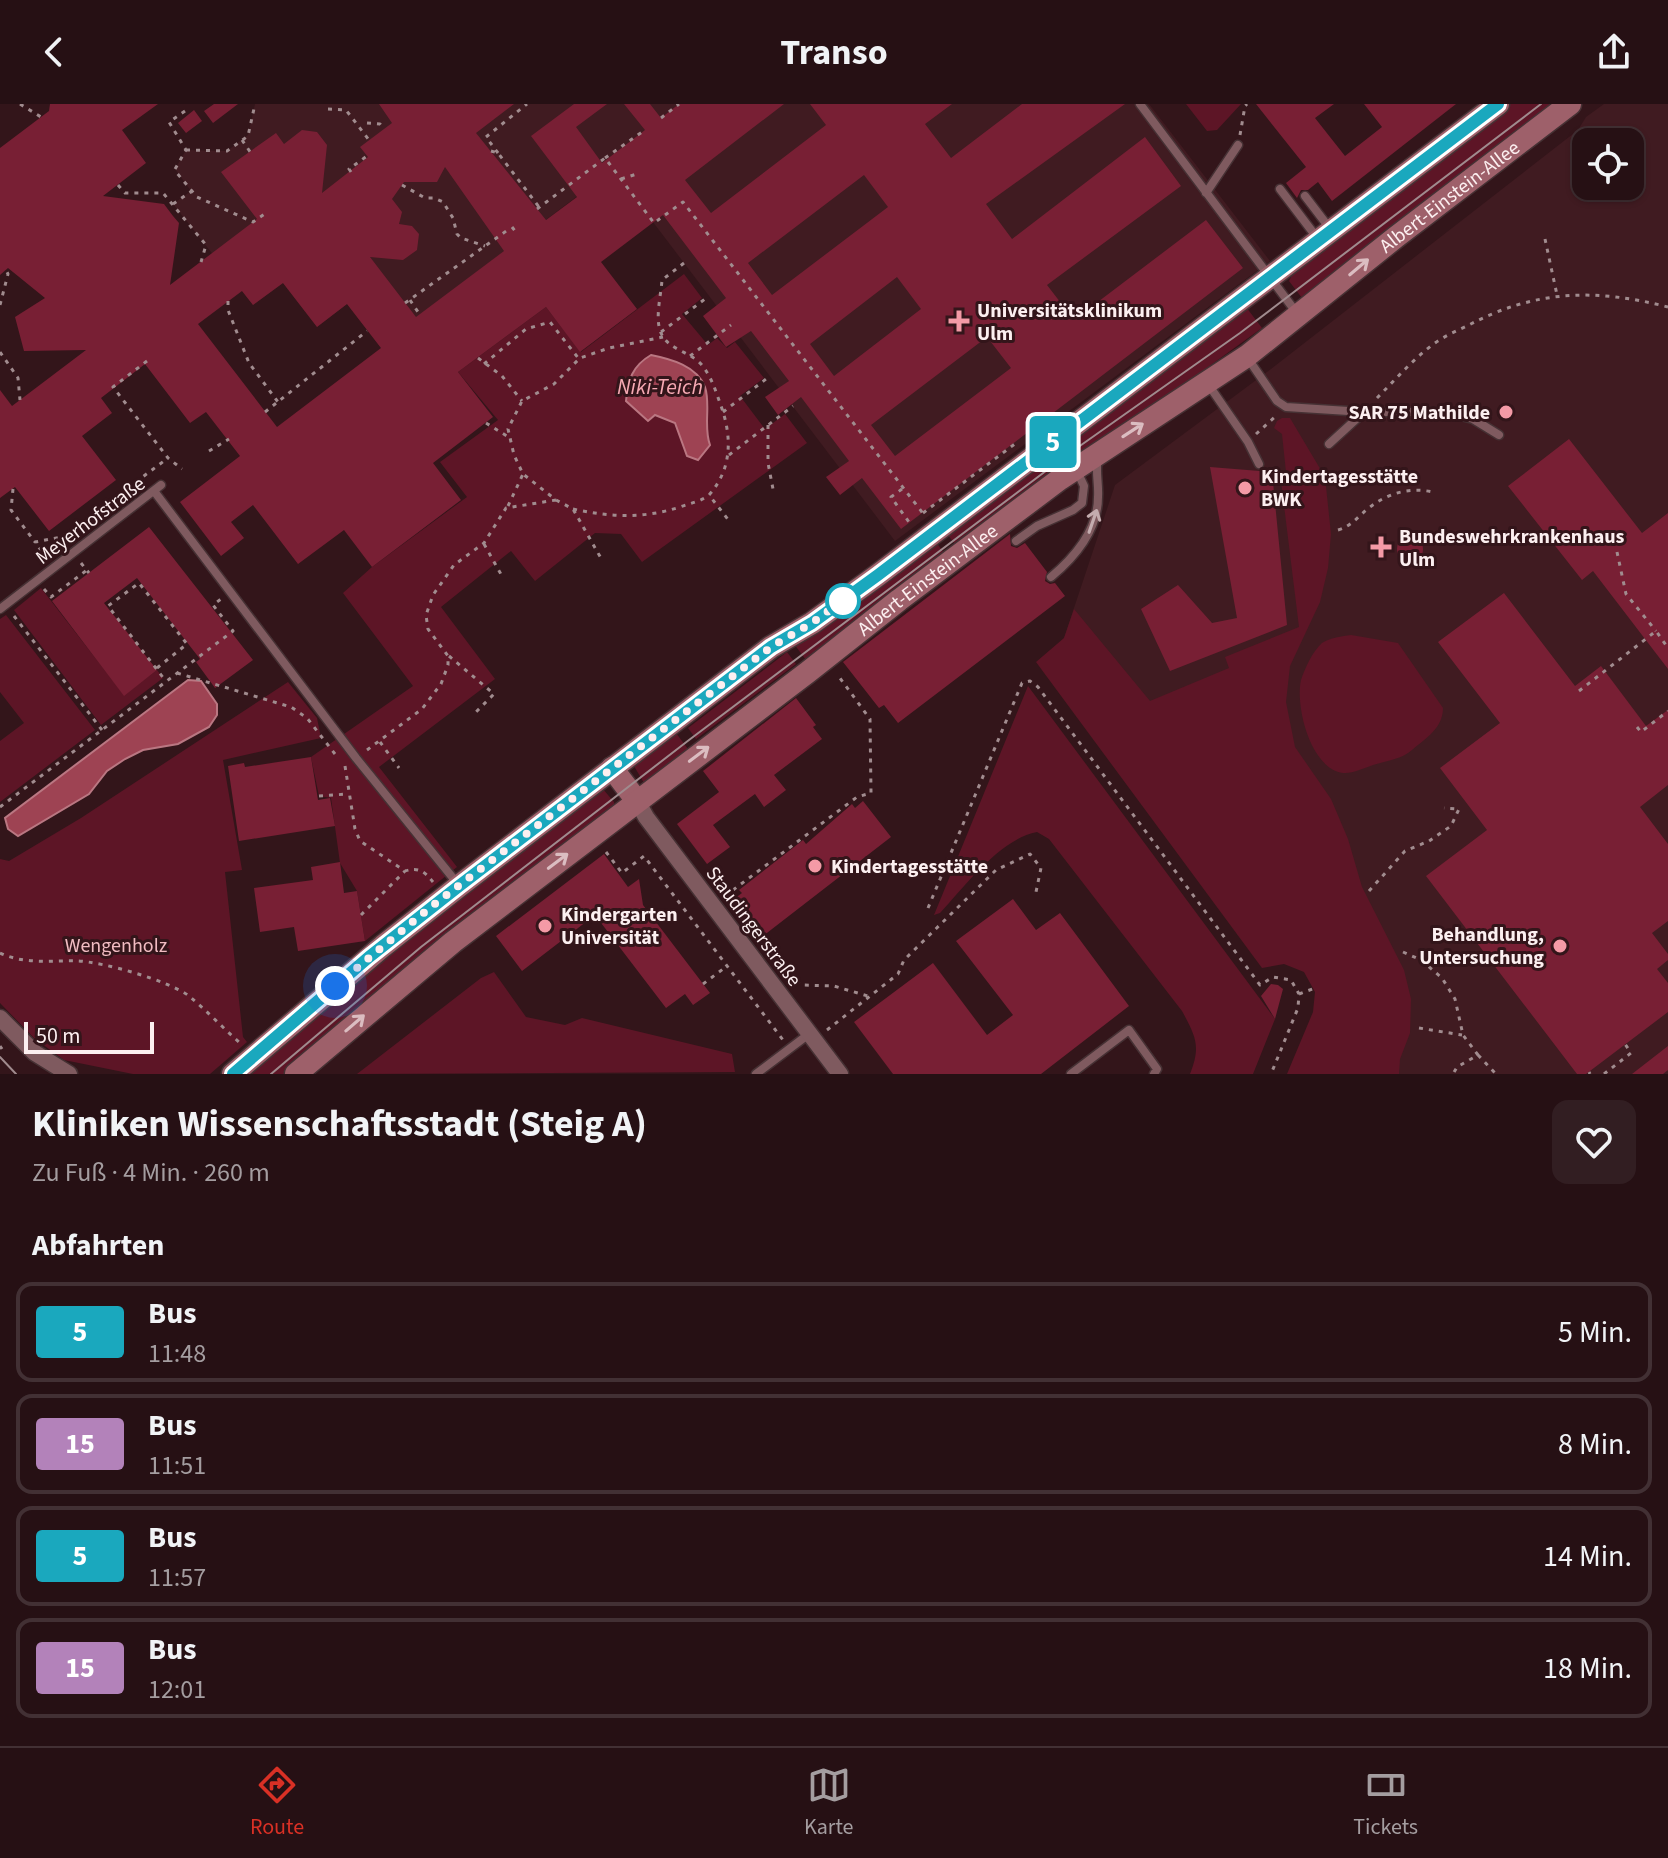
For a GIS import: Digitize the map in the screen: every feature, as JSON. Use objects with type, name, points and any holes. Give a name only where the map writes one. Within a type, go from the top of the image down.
[{"type":"street","name":"Albert-Einstein-Allee","points":[[233,1074],[448,887],[771,647],[812,623],[853,593],[1498,104]]},
{"type":"street","name":"Albert-Einstein-Allee","points":[[296,1074],[442,951],[808,672],[887,608],[1075,469],[1247,356],[1570,104]]},
{"type":"street","points":[[612,768],[637,801]]},
{"type":"street","name":"Staudingerstraße","points":[[637,801],[840,1074]]},
{"type":"street","points":[[0,1018],[35,1053],[49,1074]]},
{"type":"street","points":[[35,1053],[69,1074]]},
{"type":"lane","points":[[1140,104],[1299,316]]},
{"type":"lane","points":[[1206,193],[1238,145]]},
{"type":"lane","points":[[1280,189],[1325,235]]},
{"type":"lane","points":[[1305,196],[1325,235]]},
{"type":"lane","points":[[1247,356],[1277,401],[1286,407],[1364,412],[1446,412],[1473,419],[1499,435]]},
{"type":"lane","points":[[1208,384],[1248,442],[1259,464]]},
{"type":"lane","points":[[1329,444],[1364,412]]},
{"type":"lane","points":[[1051,577],[1073,556],[1091,529],[1098,506],[1097,468],[1101,451]]},
{"type":"lane","points":[[1016,541],[1037,526],[1082,503],[1084,486],[1075,469]]},
{"type":"lane","name":"Meyerhofstraße","points":[[2,604],[37,581],[158,488],[356,758]]},
{"type":"lane","points":[[356,758],[448,887]]},
{"type":"lane","points":[[1071,1074],[1129,1030],[1157,1069],[1154,1074]]},
{"type":"lane","points":[[756,1074],[790,1048],[812,1037]]},
{"type":"path","points":[[20,104],[41,117]]},
{"type":"path","points":[[186,150],[227,151],[248,136],[255,104]]},
{"type":"path","points":[[527,104],[486,137],[538,208],[645,130]]},
{"type":"path","points":[[661,118],[679,104]]},
{"type":"path","points":[[1238,145],[1247,104]]},
{"type":"path","points":[[328,109],[346,110],[369,140]]},
{"type":"path","points":[[185,111],[169,122],[186,150]]},
{"type":"path","points":[[367,123],[374,122],[384,129]]},
{"type":"path","points":[[242,140],[253,156]]},
{"type":"path","points":[[186,150],[175,169],[197,197],[253,222],[266,213]]},
{"type":"path","points":[[491,151],[498,153]]},
{"type":"path","points":[[351,172],[349,169],[367,156]]},
{"type":"path","points":[[605,158],[654,223],[683,202],[918,506]]},
{"type":"path","points":[[621,179],[640,173]]},
{"type":"path","points":[[118,185],[125,193],[163,193],[206,245],[201,262]]},
{"type":"path","points":[[182,189],[187,185]]},
{"type":"path","points":[[402,185],[425,198],[443,202],[453,218],[457,234],[485,246]]},
{"type":"path","points":[[173,204],[192,191]]},
{"type":"path","points":[[420,315],[408,301],[512,229]]},
{"type":"path","points":[[1545,239],[1557,295]]},
{"type":"path","points":[[684,263],[662,280],[662,335],[673,347],[690,356],[712,380],[729,431],[729,455]]},
{"type":"path","points":[[0,305],[8,274],[6,270]]},
{"type":"path","points":[[1364,412],[1406,367],[1437,342],[1514,304],[1557,295],[1591,294],[1633,298],[1668,307]]},
{"type":"path","points":[[709,296],[662,335],[579,359],[554,384],[522,401],[508,429],[514,455],[523,474],[573,509],[606,516],[638,517],[701,501],[709,495],[729,455],[793,406]]},
{"type":"path","points":[[228,301],[228,310],[249,363],[278,402]]},
{"type":"path","points":[[484,364],[526,329],[550,322],[579,359]]},
{"type":"path","points":[[690,356],[731,325]]},
{"type":"path","points":[[265,412],[367,331]]},
{"type":"path","points":[[0,352],[18,378],[20,400]]},
{"type":"path","points":[[478,358],[502,376],[522,401]]},
{"type":"path","points":[[147,361],[113,387],[168,458],[182,469]]},
{"type":"path","points":[[723,412],[770,376]]},
{"type":"path","points":[[1248,442],[1286,407]]},
{"type":"path","points":[[486,423],[510,438]]},
{"type":"path","points":[[768,425],[767,453],[773,489]]},
{"type":"path","points":[[923,513],[1025,437]]},
{"type":"path","points":[[209,451],[229,439]]},
{"type":"path","points":[[35,542],[62,537],[168,458]]},
{"type":"path","points":[[476,712],[494,694],[448,656],[428,629],[426,615],[433,595],[454,565],[484,543],[511,504],[523,474]]},
{"type":"path","points":[[13,489],[11,510],[53,568]]},
{"type":"path","points":[[902,489],[891,497],[915,532]]},
{"type":"path","points":[[1338,530],[1348,527],[1370,506],[1389,496],[1419,489],[1433,492]]},
{"type":"path","points":[[709,495],[730,522]]},
{"type":"path","points":[[506,508],[556,500]]},
{"type":"path","points":[[573,509],[602,560]]},
{"type":"path","points":[[484,543],[502,576]]},
{"type":"path","points":[[1617,552],[1626,594],[1668,648]]},
{"type":"path","points":[[37,581],[51,597],[88,572],[81,563]]},
{"type":"path","points":[[157,668],[187,644],[139,583],[112,600],[108,606],[166,681]]},
{"type":"path","points":[[2,604],[102,730]]},
{"type":"path","points":[[0,807],[233,631],[213,605]]},
{"type":"path","points":[[1579,691],[1656,631]]},
{"type":"path","points":[[356,758],[422,709],[441,684],[448,656]]},
{"type":"path","points":[[713,906],[857,797],[871,793],[870,719],[832,667]]},
{"type":"path","points":[[177,673],[291,707],[307,718],[336,755]]},
{"type":"path","points":[[928,908],[1022,683],[1030,681],[1038,687],[1260,985],[1273,977],[1291,980],[1299,994],[1298,1008],[1271,1074]]},
{"type":"path","points":[[1637,727],[1641,732],[1668,711]]},
{"type":"path","points":[[379,741],[399,768]]},
{"type":"path","points":[[344,765],[360,841],[405,871]]},
{"type":"path","points":[[319,796],[348,794]]},
{"type":"path","points":[[1369,891],[1405,851],[1429,841],[1451,826],[1459,809],[1444,808]]},
{"type":"path","points":[[603,849],[622,873],[644,856],[790,1048]]},
{"type":"path","points":[[812,1037],[871,997],[898,974],[904,960],[996,870],[1030,854],[1041,868],[1036,892]]},
{"type":"path","points":[[361,915],[405,871],[415,868],[424,871],[448,887]]},
{"type":"path","points":[[1403,952],[1421,960],[1442,978],[1455,999],[1463,1035],[1496,1074]]},
{"type":"path","points":[[0,953],[28,961],[80,961],[115,967],[164,985],[186,994],[245,1048]]},
{"type":"path","points":[[703,984],[727,966]]},
{"type":"path","points":[[785,973],[802,985],[834,986],[871,997]]},
{"type":"path","points":[[1299,994],[1315,988]]},
{"type":"path","points":[[1419,1028],[1463,1035]]},
{"type":"path","points":[[1604,1074],[1631,1053],[1625,1044]]},
{"type":"path","points":[[1453,1074],[1457,1067],[1478,1055]]},
{"type":"shaded area","name":"Universitätsklinikum Ulm","points":[[255,104],[1149,104],[1270,261],[895,541],[615,172],[604,176],[381,348],[347,304],[317,327],[283,283],[253,305],[173,204],[191,191],[175,169],[186,150],[227,151],[248,135]]},
{"type":"shaded area","name":"Bundeswehrkrankenhaus Ulm","points":[[1604,104],[1668,104],[1668,1074],[1330,1074],[1366,989],[1064,638],[1115,485],[1271,369],[1572,135],[1572,200],[1644,200],[1644,128],[1579,128],[1586,117]]},
{"type":"green space","points":[[1186,104],[1241,104],[1217,130],[1207,131]]},
{"type":"green space","points":[[1507,104],[1562,104],[1302,298],[1289,281],[1292,275],[1327,248],[1336,235]]},
{"type":"green space","points":[[684,274],[702,298],[682,314],[708,345],[717,338],[727,348],[735,342],[764,378],[740,396],[765,429],[785,414],[807,443],[642,562],[621,534],[595,533],[535,581],[511,551],[441,607],[495,679],[379,767],[457,867],[365,941],[357,891],[340,863],[331,798],[319,796],[311,757],[413,686],[343,593],[372,567],[467,497],[440,462],[498,420],[458,372],[546,307],[581,352]]},
{"type":"green space","points":[[1243,303],[1262,328],[958,548],[944,530]]},
{"type":"green space","points":[[1282,418],[1290,418],[1325,477],[1331,534],[1328,568],[1320,602],[1290,666],[1286,702],[1295,747],[1331,799],[1348,839],[1362,887],[1404,970],[1411,999],[1410,1033],[1400,1059],[1399,1074],[1287,1074],[1313,1012],[1315,992],[1304,972],[1284,964],[1262,968],[1036,662],[1064,638],[1074,609],[1150,701],[1229,668],[1225,657],[1299,627],[1280,473],[1286,472],[1282,434],[1274,428]]},
{"type":"green space","points":[[933,538],[947,557],[809,664],[791,640]]},
{"type":"green space","points":[[41,588],[124,695],[157,670],[163,678],[101,725],[14,610]]},
{"type":"green space","points":[[6,615],[95,730],[0,802],[0,741],[24,723],[0,692],[0,619]]},
{"type":"green space","points":[[1351,635],[1398,643],[1443,708],[1437,727],[1408,753],[1343,773],[1322,761],[1314,749],[1303,720],[1300,692],[1305,670],[1318,647],[1329,640]]},
{"type":"green space","points":[[787,652],[796,664],[696,739],[688,728]]},
{"type":"green space","name":"Wengenholz","points":[[288,682],[317,718],[321,738],[223,760],[242,870],[225,872],[243,1037],[247,1042],[210,1074],[133,1074],[64,1060],[34,1038],[0,1003],[0,859],[9,861],[81,818]]},
{"type":"green space","points":[[1028,686],[1275,1019],[1253,1074],[1190,1074],[1196,1049],[1191,1028],[1182,1011],[1049,839],[1037,832],[1023,836],[997,854],[940,913],[934,915]]},
{"type":"green space","points":[[673,729],[691,753],[644,783],[634,766]]},
{"type":"green space","points":[[602,788],[614,806],[289,1074],[243,1074],[387,950]]},
{"type":"green space","points":[[494,972],[526,1017],[565,1025],[582,1018],[732,1054],[735,1072],[357,1074],[481,978]]},
{"type":"water","name":"Niki-Teich","points":[[651,355],[675,361],[690,369],[705,387],[710,445],[698,460],[687,456],[675,423],[655,415],[648,421],[626,401],[632,374]]},
{"type":"water","points":[[188,680],[201,681],[217,704],[217,715],[209,727],[178,744],[143,750],[125,759],[107,771],[89,794],[18,836],[8,829],[5,818]]},
{"type":"building","points":[[50,104],[158,104],[122,130],[146,163],[103,196],[164,204],[179,223],[170,285],[257,219],[221,172],[276,133],[284,144],[302,130],[317,132],[327,145],[322,193],[368,157],[360,147],[392,123],[379,104],[514,104],[476,133],[546,220],[577,197],[531,136],[574,104],[607,104],[576,127],[602,163],[645,130],[624,104],[650,104],[661,118],[679,104],[784,104],[685,180],[711,213],[826,125],[810,104],[952,104],[925,124],[951,158],[1022,104],[1125,104],[986,204],[1012,239],[1145,137],[1181,186],[1047,285],[1074,320],[1206,220],[1243,268],[901,529],[862,478],[840,495],[826,477],[849,461],[801,397],[778,415],[765,397],[789,381],[751,331],[726,347],[703,316],[726,298],[663,215],[601,262],[637,309],[580,352],[546,307],[458,372],[493,417],[433,463],[461,500],[372,567],[344,530],[298,564],[253,505],[231,522],[244,538],[221,556],[180,502],[240,456],[206,412],[190,423],[145,364],[101,398],[112,413],[82,436],[116,480],[49,531],[15,487],[0,498],[0,390],[12,406],[86,350],[24,351],[15,317],[45,298],[8,268],[0,275],[0,148],[49,111]],"holes":[[[445,167],[504,251],[416,317],[370,257],[403,260],[417,250],[419,234],[412,226],[399,224],[402,212],[392,199],[404,182],[437,182]],[[864,175],[888,207],[772,295],[748,263]],[[897,277],[921,309],[834,376],[810,344]],[[283,283],[317,327],[347,304],[381,348],[277,427],[198,324],[242,291],[253,305]],[[987,337],[1011,368],[895,456],[871,425]]]},
{"type":"building","points":[[214,104],[238,104],[213,123],[204,111]]},
{"type":"building","points":[[1256,104],[1334,104],[1315,118],[1345,156],[1382,127],[1364,104],[1456,104],[1332,201],[1318,182],[1308,190],[1301,190],[1297,198],[1286,183],[1306,167]]},
{"type":"building","points":[[194,110],[202,121],[186,133],[178,123]]},
{"type":"building","points":[[1569,439],[1642,533],[1668,513],[1668,669],[1593,571],[1582,580],[1508,486]]},
{"type":"building","points":[[1210,467],[1272,472],[1287,625],[1170,671],[1141,609],[1178,585],[1212,623],[1237,618]]},
{"type":"building","points":[[149,527],[253,660],[215,688],[196,662],[200,659],[137,578],[104,603],[157,670],[124,696],[52,601]]},
{"type":"building","points":[[1010,534],[1011,546],[1017,548],[1025,543],[1047,572],[1045,581],[1055,583],[1065,596],[898,723],[884,705],[879,708],[843,662]]},
{"type":"building","points":[[1410,536],[1419,540],[1423,549],[1419,558],[1410,562],[1401,558],[1397,549],[1401,540]]},
{"type":"building","points":[[1504,593],[1575,686],[1601,666],[1646,726],[1668,710],[1668,785],[1640,807],[1668,844],[1668,921],[1652,933],[1668,954],[1668,960],[1657,969],[1668,983],[1668,1012],[1586,1074],[1577,1074],[1426,876],[1487,830],[1440,768],[1500,723],[1438,642]]},
{"type":"building","points":[[796,698],[816,725],[813,727],[822,739],[774,775],[786,790],[764,807],[755,794],[713,825],[730,847],[707,864],[677,824],[719,792],[703,771]]},
{"type":"building","points":[[311,757],[318,800],[330,798],[335,826],[239,841],[228,766],[244,763],[245,767]]},
{"type":"building","name":"Kindertagesstätte","points":[[863,801],[891,837],[763,936],[734,899],[742,893],[739,890],[803,840],[806,844],[852,804],[855,808]]},
{"type":"building","name":"Kindergarten Universität","points":[[604,854],[628,887],[639,879],[643,905],[710,993],[693,1005],[685,994],[666,1008],[595,915],[522,971],[496,936]]},
{"type":"building","points":[[340,862],[344,893],[357,891],[365,941],[298,951],[294,927],[260,932],[254,888],[313,880],[311,867]]},
{"type":"building","points":[[1013,899],[1036,930],[1060,913],[1129,1006],[1041,1074],[893,1074],[854,1022],[933,963],[987,1035],[1013,1015],[956,941]]},
{"type":"building","points":[[1271,984],[1283,989],[1275,1019],[1261,996]]},
{"type":"building","points":[[1668,1046],[1668,1070],[1663,1074],[1632,1074]]},
{"type":"tram line","points":[[271,1074],[421,947],[689,740],[1067,455],[1240,333],[1541,104]]},
{"type":"tram line","points":[[0,1057],[16,1074]]},
{"type":"bus line","name":"5","points":[[233,1074],[432,906],[638,748],[771,647],[812,623],[878,575],[1498,104]]},
{"type":"place","name":"Universitätsklinikum Ulm","points":[[959,321]]},
{"type":"place","name":"SAR 75 Mathilde","points":[[1506,412]]},
{"type":"place","name":"Kindertagesstätte BWK","points":[[1245,488]]},
{"type":"place","name":"Bundeswehrkrankenhaus Ulm","points":[[1381,547]]},
{"type":"place","name":"Kindertagesstätte","points":[[815,866]]},
{"type":"place","name":"Kindergarten Universität","points":[[545,926]]},
{"type":"place","name":"Behandlung, Untersuchung","points":[[1560,946]]},
{"type":"route","points":[[335,986],[432,906],[771,647],[812,623],[853,593],[843,601]]}]
